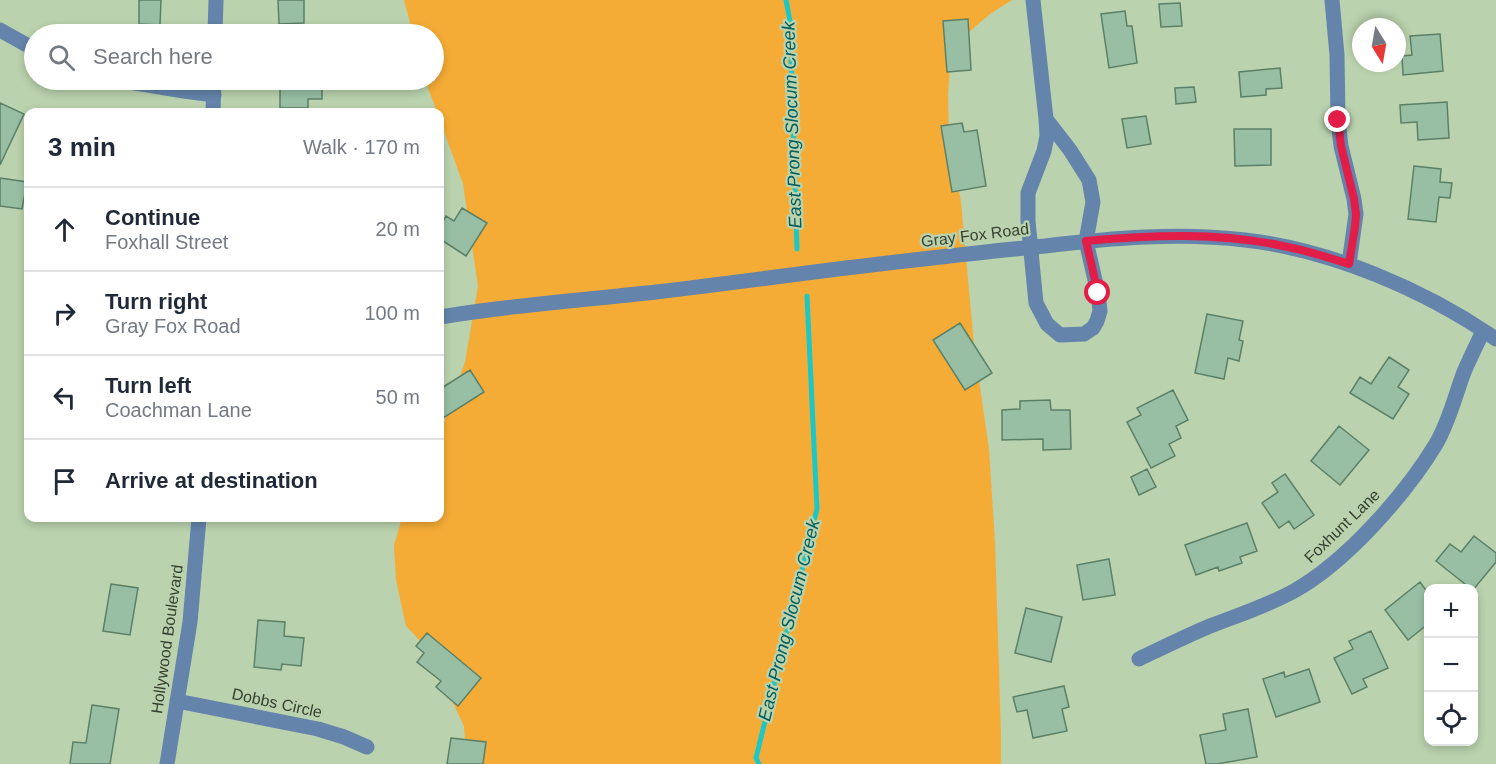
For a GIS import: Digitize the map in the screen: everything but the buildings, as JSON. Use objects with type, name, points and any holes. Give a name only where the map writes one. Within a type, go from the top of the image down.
[{"type":"street","points":[[215,24],[216,0]]},
{"type":"street","points":[[1033,0],[1047,136],[1044,151],[1028,193],[1028,221],[1036,303],[1047,324],[1060,335],[1084,334],[1093,328],[1100,312],[1086,241],[1093,202],[1089,180],[1046,119]]},
{"type":"street","points":[[1332,0],[1337,55],[1338,120],[1341,146],[1356,214],[1349,264]]},
{"type":"street","points":[[0,30],[24,43]]},
{"type":"street","points":[[173,90],[184,92],[196,90]]},
{"type":"street","points":[[213,108],[214,90]]},
{"type":"street","name":"Gray Fox Road","points":[[444,316],[482,310],[658,292],[1031,247],[1139,236],[1175,236],[1211,237],[1282,245],[1349,264],[1418,293],[1490,335]]},
{"type":"street","name":"Foxhunt Lane","points":[[1139,659],[1207,627],[1273,602],[1326,570],[1366,532],[1404,490],[1436,444],[1465,369],[1490,335]]},
{"type":"street","name":"Hollywood Boulevard","points":[[167,764],[190,622],[199,522]]},
{"type":"street","name":"Dobbs Circle","points":[[177,701],[318,729],[367,747]]},
{"type":"shaded area","points":[[404,0],[1012,0],[990,14],[963,37],[950,65],[948,96],[949,141],[961,202],[974,345],[989,449],[995,542],[1001,764],[465,764],[464,726],[426,647],[406,626],[396,580],[394,545],[401,522],[444,522],[444,422],[465,362],[478,286],[463,184],[444,131],[444,108],[436,108],[429,90],[444,90],[444,24],[410,24]]},
{"type":"waterway","name":"East Prong Slocum Creek","points":[[786,0],[790,21],[797,249]]},
{"type":"waterway","name":"East Prong Slocum Creek","points":[[759,764],[756,758],[817,509],[807,296]]},
{"type":"route","points":[[1098,293],[1086,241],[1139,236],[1246,240],[1282,245],[1349,264],[1356,214],[1341,146],[1338,120]]}]
